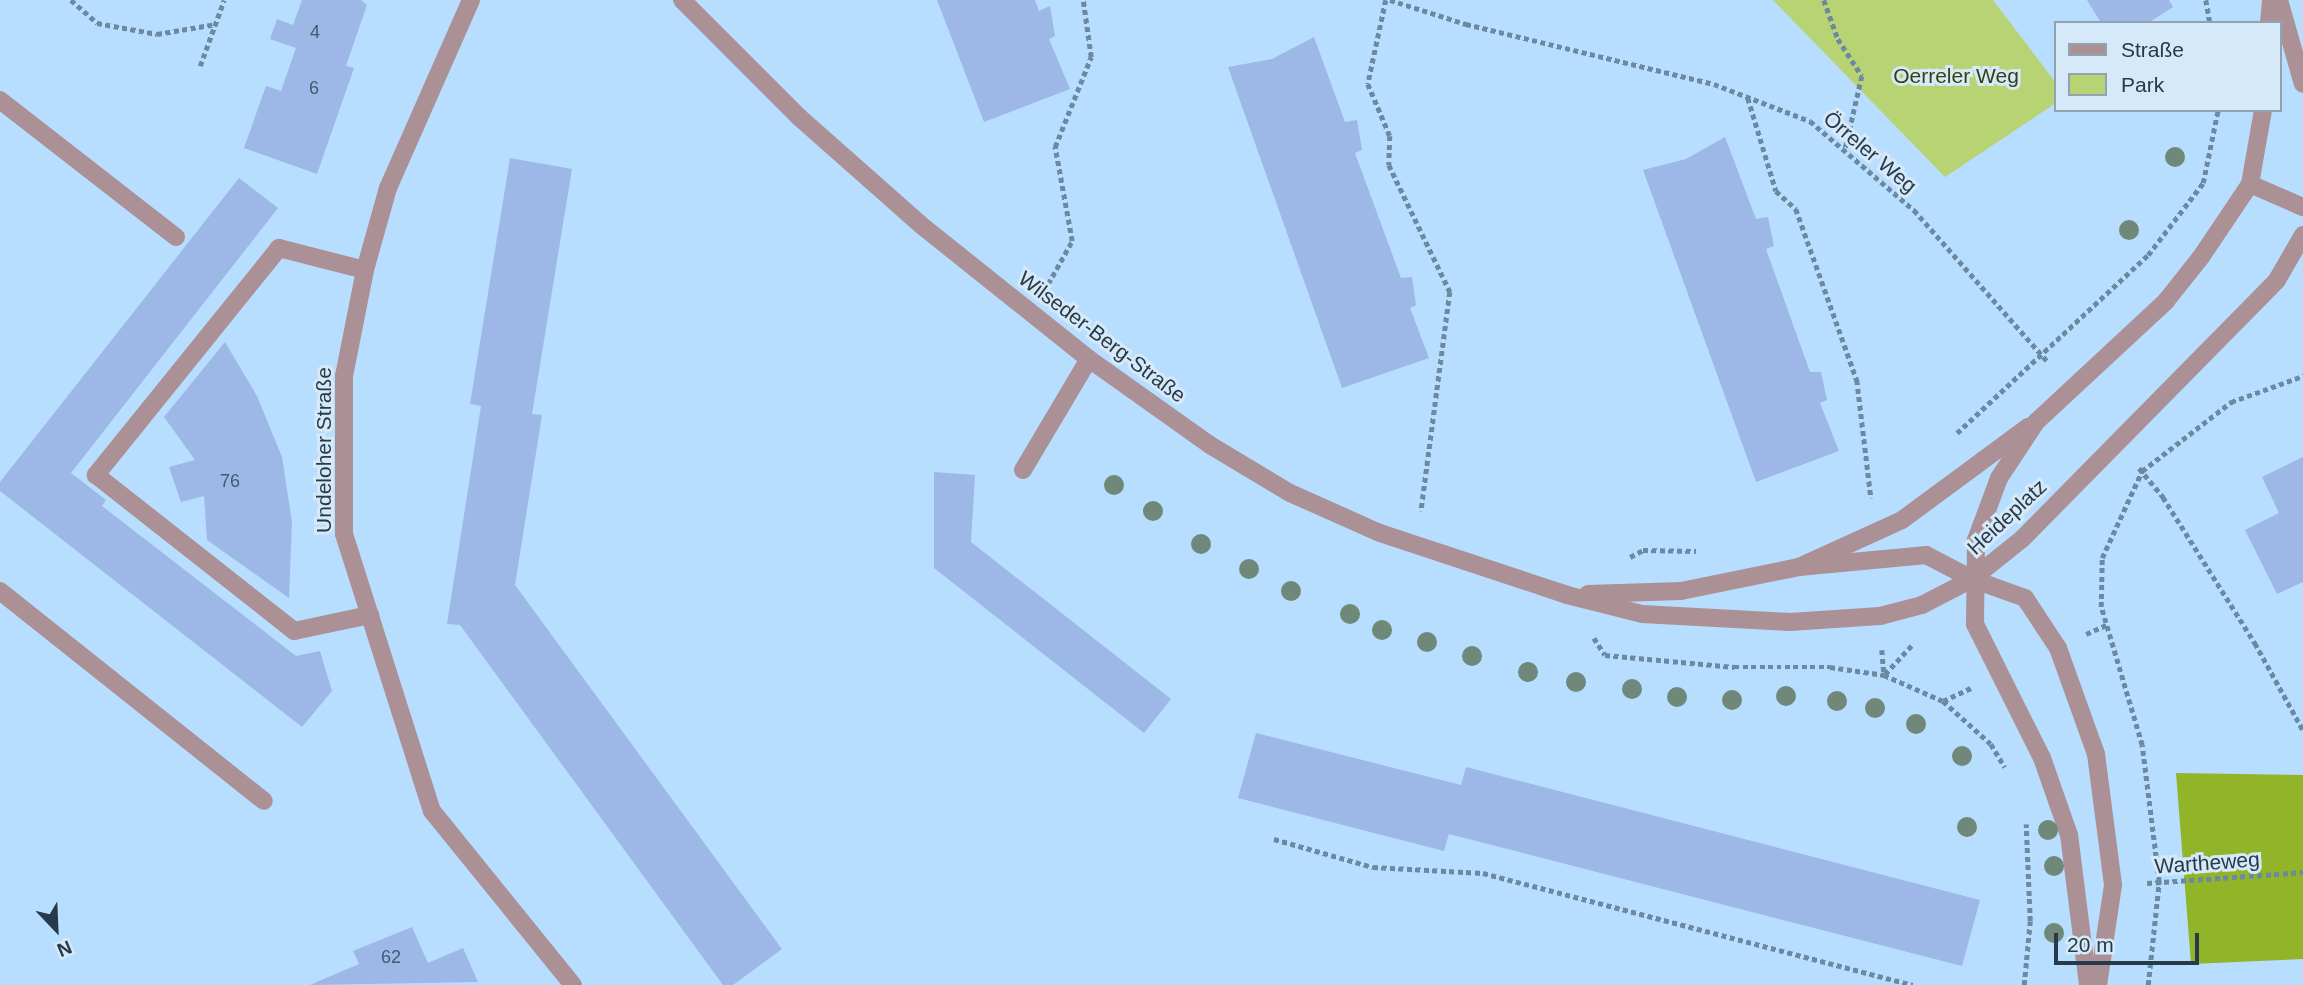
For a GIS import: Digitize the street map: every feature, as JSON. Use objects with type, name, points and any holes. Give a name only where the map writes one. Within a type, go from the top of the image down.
[{"type":"street","name":"Undeloher Straße","points":[[471,0],[388,188],[365,270],[344,376],[344,534],[432,811],[573,985]]},
{"type":"street","name":"Wilseder-Berg-Straße","points":[[682,0],[799,117],[1031,313],[1089,359],[1210,445],[1290,493],[1417,547],[1567,595],[1642,614],[1790,622],[1880,616],[1922,604],[1972,579]]},
{"type":"street","points":[[2269,21],[2271,0]]},
{"type":"street","points":[[2279,0],[2303,84]]},
{"type":"street","points":[[0,100],[176,237]]},
{"type":"street","points":[[2263,112],[2250,184],[2303,207]]},
{"type":"street","name":"Heideplatz","points":[[1972,579],[1976,540],[1999,478],[2036,422],[2166,302],[2250,184]]},
{"type":"street","name":"Heideplatz","points":[[1972,579],[2022,540],[2116,441],[2277,280],[2303,235]]},
{"type":"street","points":[[365,270],[279,248],[96,475],[294,631],[370,615]]},
{"type":"street","points":[[1023,470],[1089,359]]},
{"type":"street","name":"Wilseder-Berg-Straße","points":[[1799,567],[1902,520],[2036,422]]},
{"type":"street","name":"Wilseder-Berg-Straße","points":[[1567,595],[1681,591],[1799,567],[1926,555],[1972,579]]},
{"type":"street","points":[[2088,985],[2069,835],[2042,758],[1975,624],[1972,579],[2025,598],[2058,648],[2096,754],[2113,885],[2098,985]]},
{"type":"street","points":[[0,591],[264,801]]},
{"type":"path","points":[[71,0],[97,23],[157,34],[216,24]]},
{"type":"path","points":[[200,66],[225,0]]},
{"type":"path","points":[[1031,313],[1072,241],[1055,147],[1091,57],[1083,0]]},
{"type":"path","points":[[1388,0],[1367,84],[1390,136],[1389,165],[1450,292],[1417,547]]},
{"type":"path","name":"Örreler Weg","points":[[1388,0],[1748,97],[1810,121],[1914,210],[2072,389]]},
{"type":"path","points":[[1824,0],[1838,40],[1862,76],[1845,151]]},
{"type":"path","points":[[2206,0],[2210,21]]},
{"type":"path","points":[[1748,97],[1776,191],[1796,209],[1857,380],[1871,496]]},
{"type":"path","points":[[1952,438],[2148,255],[2203,183],[2218,112]]},
{"type":"path","points":[[2148,985],[2159,882],[2142,745],[2101,607],[2102,558],[2142,471],[2231,402],[2303,376]]},
{"type":"path","points":[[2116,441],[2142,471],[2255,643],[2303,730]]},
{"type":"path","points":[[1859,502],[1881,489]]},
{"type":"path","points":[[1621,563],[1643,550],[1709,551]]},
{"type":"path","points":[[1567,595],[1605,655],[1734,667],[1830,667],[1884,675],[1943,701],[1991,744],[2007,772]]},
{"type":"path","points":[[2023,817],[2030,921],[2024,985]]},
{"type":"path","points":[[1274,839],[1373,867],[1483,873],[1913,985]]},
{"type":"path","name":"Wartheweg","points":[[2113,885],[2303,872]]},
{"type":"green space","name":"Oerreler Weg","points":[[1773,0],[1993,0],[2054,80],[2054,104],[1945,177]]},
{"type":"green space","points":[[2176,773],[2303,775],[2303,959],[2191,964]]},
{"type":"building","points":[[302,0],[361,0],[367,5],[346,66],[354,68],[317,174],[244,148],[266,86],[281,91],[296,48],[270,39],[277,19],[293,25]]},
{"type":"building","points":[[937,0],[1035,0],[1039,11],[1050,6],[1055,36],[1049,39],[1070,89],[984,122]]},
{"type":"building","points":[[2087,0],[2169,0],[2173,7],[2151,21],[2100,21]]},
{"type":"building","points":[[1314,37],[1345,122],[1357,120],[1362,150],[1355,153],[1401,278],[1412,277],[1416,305],[1410,308],[1429,358],[1342,388],[1228,67],[1272,59]]},
{"type":"building","points":[[1725,137],[1756,219],[1768,217],[1774,246],[1766,249],[1810,372],[1821,372],[1827,400],[1820,403],[1839,451],[1756,482],[1643,170],[1686,159]]},
{"type":"building","points":[[510,158],[572,169],[532,414],[542,415],[515,585],[782,949],[733,985],[723,985],[460,625],[447,624],[481,406],[470,404]]},
{"type":"building","points":[[239,178],[278,208],[71,473],[106,500],[102,506],[296,656],[320,651],[332,691],[302,727],[0,491],[0,482]]},
{"type":"building","points":[[225,342],[257,396],[282,457],[292,522],[289,598],[207,540],[204,496],[181,502],[169,467],[195,460],[164,417]]},
{"type":"building","points":[[2303,457],[2303,582],[2277,594],[2245,530],[2279,513],[2262,477]]},
{"type":"building","points":[[934,472],[975,475],[971,542],[1171,699],[1144,733],[934,568]]},
{"type":"building","points":[[1256,733],[1461,785],[1466,767],[1980,900],[1962,966],[1449,834],[1444,851],[1238,798]]},
{"type":"building","points":[[412,927],[428,963],[463,948],[478,982],[310,985],[359,964],[353,951]]}]
